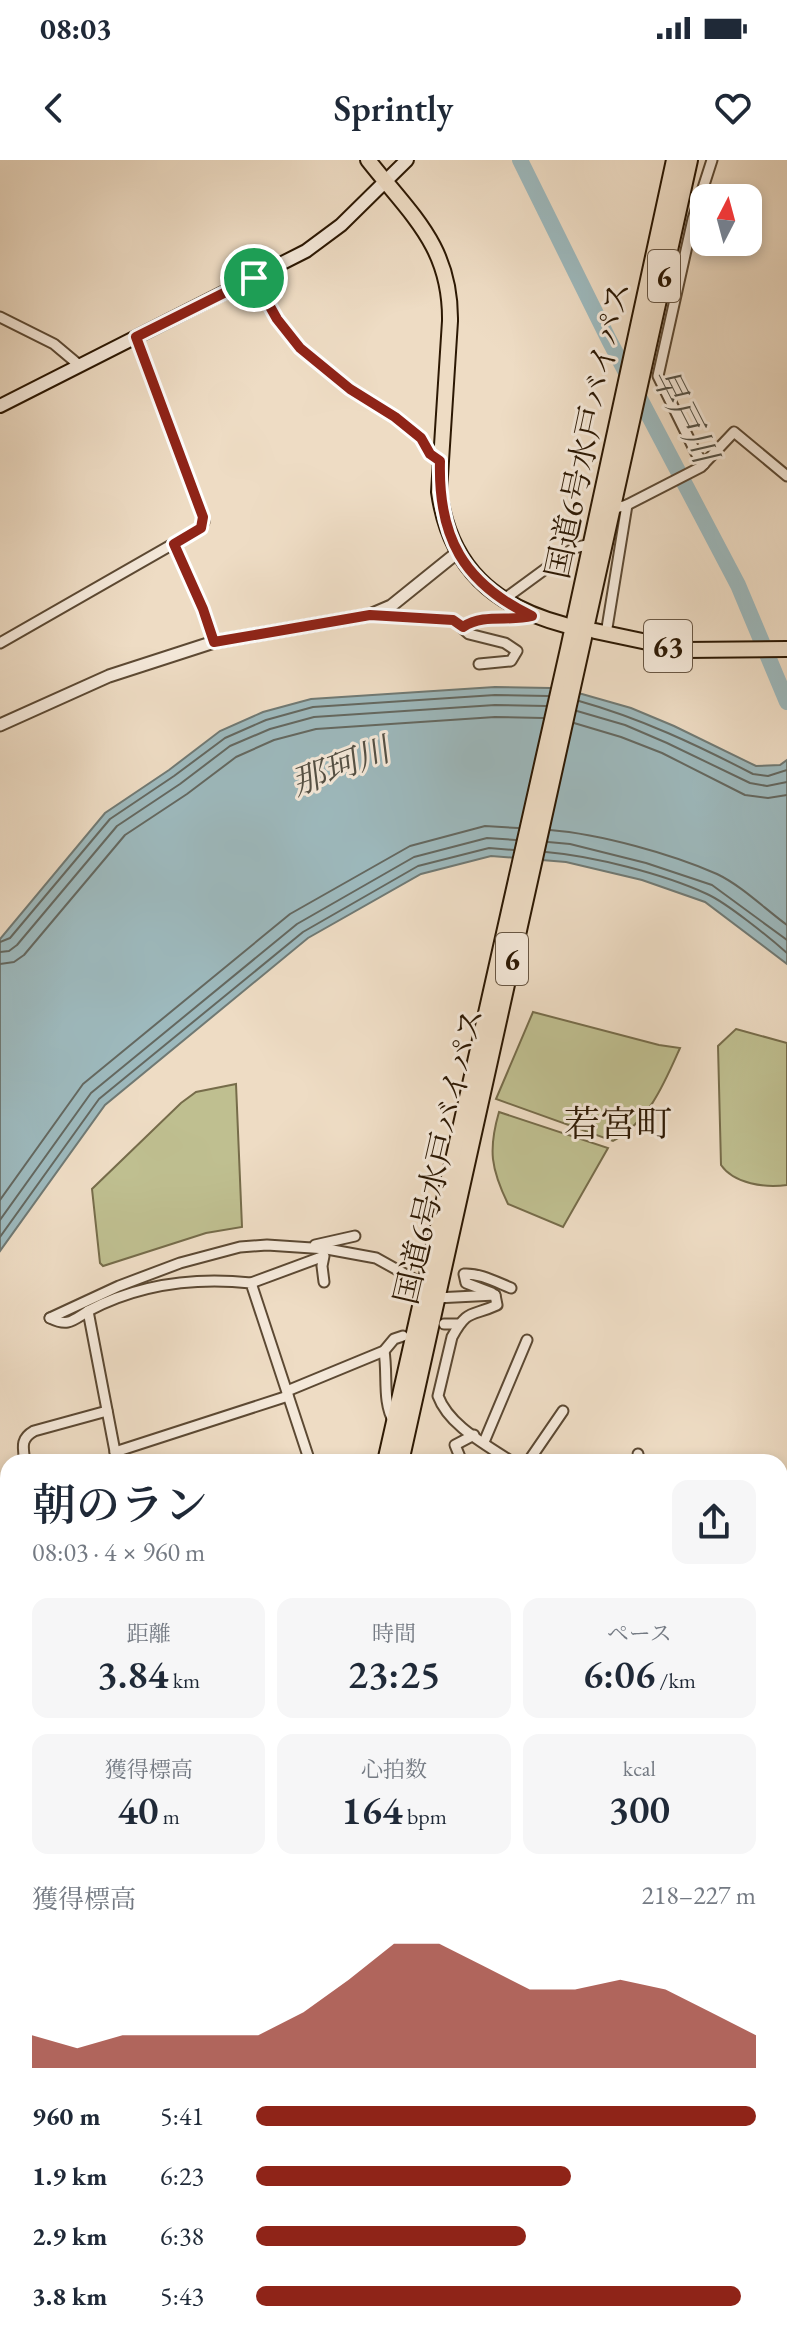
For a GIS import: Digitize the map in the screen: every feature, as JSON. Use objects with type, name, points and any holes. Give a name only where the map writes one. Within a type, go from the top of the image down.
[{"type":"highway","name":"国道6号水戸バイパス","points":[[401,1454],[437,1265],[575,650],[591,544],[671,182],[673,160]]},
{"type":"highway","name":"国道6号水戸バイパス","points":[[575,650],[619,507],[629,434],[690,160]]},
{"type":"highway","name":"国道6号水戸バイパス","points":[[388,1454],[431,1293]]},
{"type":"main road","points":[[368,160],[430,237],[449,287],[450,321],[440,461],[442,510],[458,552],[484,586],[503,600],[532,616],[565,625]]},
{"type":"main road","points":[[0,406],[254,278],[325,238],[407,160]]},
{"type":"main road","name":"63","points":[[600,632],[685,650],[787,649]]},
{"type":"street","points":[[703,466],[658,376],[693,219],[712,160]]},
{"type":"street","points":[[254,278],[277,319],[300,348],[350,389],[395,417],[421,438],[430,454],[440,461]]},
{"type":"street","points":[[0,317],[54,344],[79,365]]},
{"type":"street","points":[[0,643],[201,528],[203,517],[136,337]]},
{"type":"street","points":[[600,632],[619,507],[703,466],[734,432],[787,476]]},
{"type":"street","points":[[174,544],[214,642]]},
{"type":"street","points":[[503,600],[574,548],[591,544]]},
{"type":"street","points":[[370,615],[391,606],[458,552]]},
{"type":"street","points":[[0,725],[109,676],[214,642],[370,615],[453,620],[469,634],[505,643],[517,651],[511,661],[479,664]]},
{"type":"street","points":[[463,627],[472,621],[532,616]]},
{"type":"street","points":[[310,1247],[355,1236]]},
{"type":"street","points":[[326,1252],[251,1283],[155,1285],[109,1300],[70,1322],[62,1324],[50,1318],[119,1286],[213,1253],[267,1245],[310,1247],[376,1258],[431,1293],[495,1295]]},
{"type":"street","points":[[324,1282],[322,1266],[326,1252]]},
{"type":"street","points":[[501,1454],[474,1435],[442,1405],[438,1396],[452,1337],[459,1324],[476,1311],[494,1307],[497,1301],[495,1295],[466,1283],[464,1274],[489,1278],[511,1288]]},
{"type":"street","points":[[251,1283],[307,1454]]},
{"type":"street","points":[[88,1311],[115,1454]]},
{"type":"street","points":[[444,1324],[459,1324]]},
{"type":"street","points":[[124,1454],[287,1393],[384,1351],[394,1339],[403,1336]]},
{"type":"street","points":[[484,1442],[527,1340]]},
{"type":"street","points":[[384,1351],[388,1375],[387,1406],[394,1422]]},
{"type":"street","points":[[24,1454],[22,1441],[34,1431],[107,1411]]},
{"type":"street","points":[[533,1454],[563,1411]]},
{"type":"street","points":[[459,1454],[455,1445],[474,1435]]},
{"type":"green space","points":[[533,1012],[680,1048],[654,1100],[626,1133],[613,1141],[496,1099]]},
{"type":"green space","points":[[736,1029],[787,1043],[787,1185],[751,1183],[734,1177],[721,1165],[718,1046]]},
{"type":"green space","points":[[236,1084],[242,1227],[206,1233],[103,1266],[100,1263],[92,1189],[196,1092]]},
{"type":"green space","points":[[499,1112],[608,1148],[563,1227],[508,1204],[493,1159],[493,1137]]},
{"type":"water","name":"那珂川","points":[[495,687],[550,688],[582,694],[631,708],[756,766],[780,765],[787,760],[787,964],[705,902],[642,880],[566,862],[491,856],[421,874],[308,938],[105,1105],[0,1251],[0,939],[105,813],[220,731],[263,712],[311,699]]},
{"type":"waterway","name":"早戸川","points":[[520,160],[609,340],[738,585],[787,702]]},
{"type":"district","name":"若宮町","points":[[618,1123]]},
{"type":"route","points":[[254,278],[277,319],[300,348],[350,389],[395,417],[421,438],[430,454],[440,461],[442,510],[448,533],[458,552],[484,586],[532,616],[489,618],[472,621],[463,627],[453,620],[370,615],[214,642],[174,544],[201,528],[203,517],[136,337],[254,278]]}]
